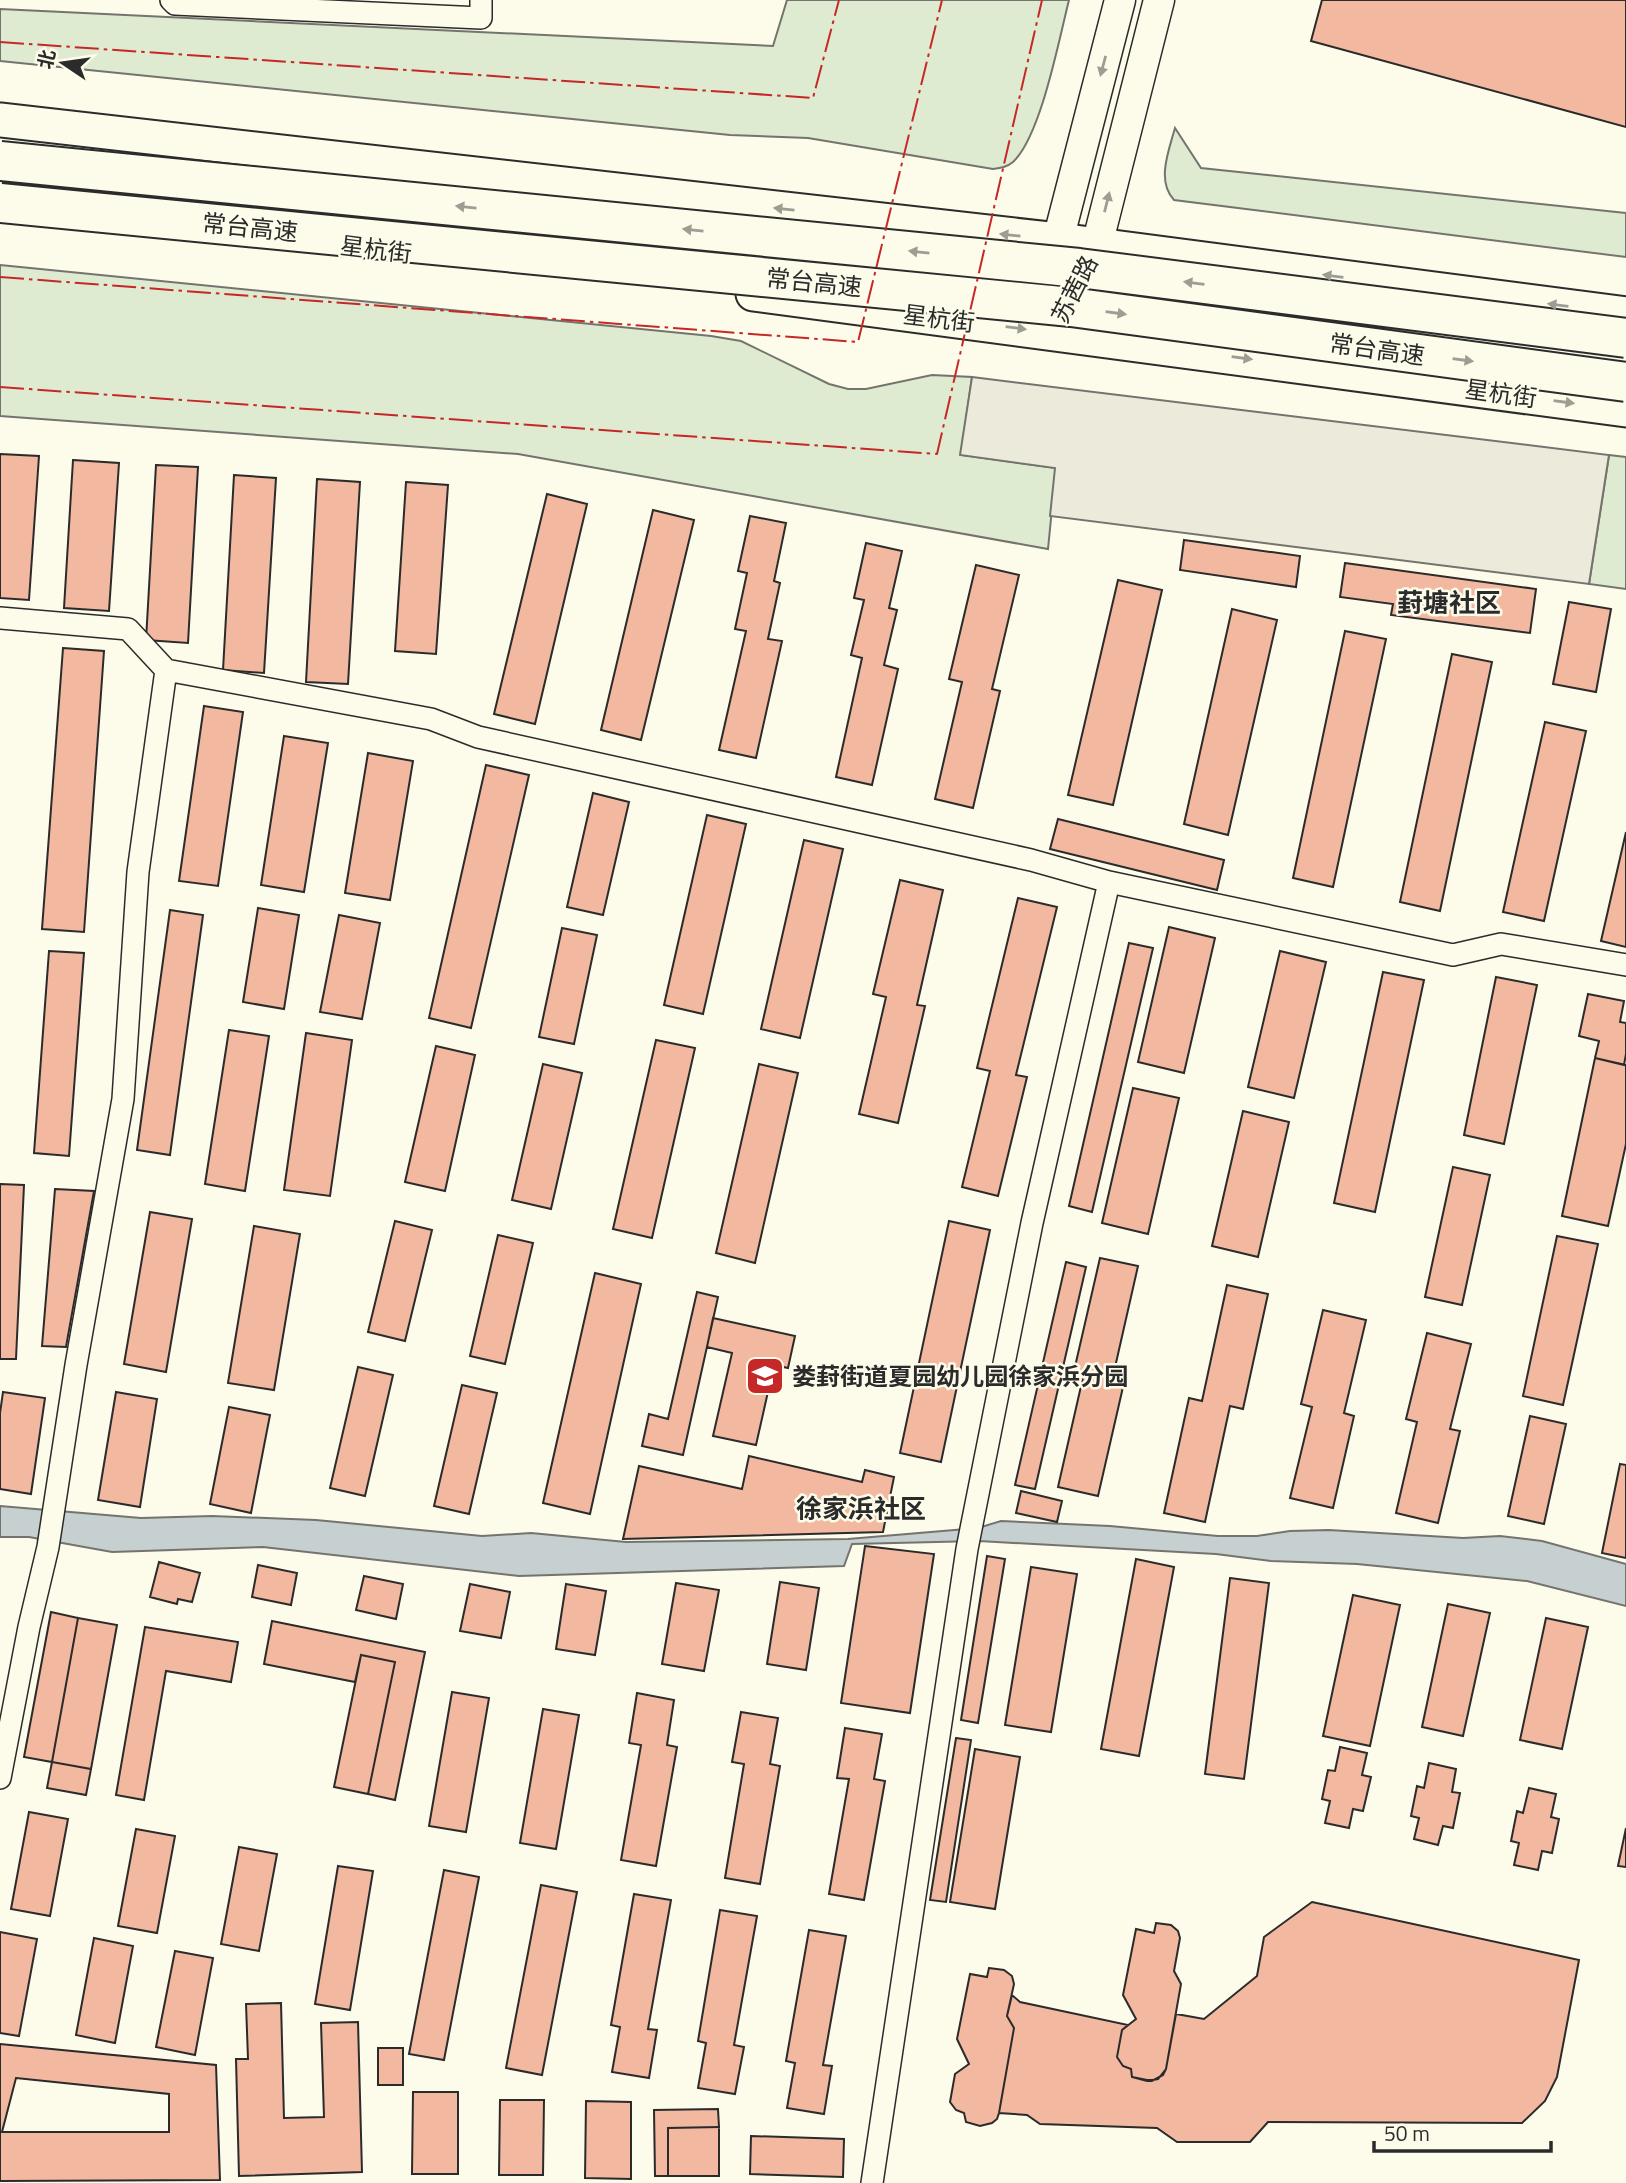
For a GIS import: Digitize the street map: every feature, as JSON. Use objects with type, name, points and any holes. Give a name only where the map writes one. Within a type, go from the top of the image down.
[{"type":"highway","name":"常台高速","points":[[0,161],[1079,268],[1626,338]]},
{"type":"highway","name":"常台高速","points":[[0,204],[1072,307],[1621,399]]},
{"type":"main road","name":"苏茜路","points":[[1053,332],[1058,240],[1120,0]]},
{"type":"main road","name":"苏茜路","points":[[1053,332],[1097,245],[1159,0]]},
{"type":"main road","points":[[0,120],[1058,240],[1626,314]]},
{"type":"main road","name":"星杭街","points":[[0,204],[1621,399]]},
{"type":"street","points":[[171,0],[175,4],[481,18],[481,0]]},
{"type":"street","points":[[0,618],[128,629],[166,670],[431,719],[478,737],[1031,860],[1109,882],[1453,955],[1501,944],[1626,965]]},
{"type":"street","points":[[0,1778],[29,1627],[48,1547],[123,1099],[138,872],[166,670]]},
{"type":"street","points":[[872,2183],[967,1549],[1032,1223],[1109,882]]},
{"type":"green space","points":[[787,0],[1069,0],[1048,86],[1032,131],[1013,162],[993,169],[808,138],[730,135],[0,61],[0,9],[773,46]]},
{"type":"green space","points":[[1175,128],[1201,168],[1626,213],[1626,257],[1174,200],[1166,184],[1165,175],[1167,155]]},
{"type":"green space","points":[[0,265],[711,336],[741,341],[829,384],[848,389],[866,389],[932,375],[972,377],[961,455],[1056,468],[1048,549],[518,454],[0,416]]},
{"type":"green space","points":[[1609,455],[1626,457],[1626,589],[1589,584]]},
{"type":"shaded area","points":[[972,377],[1609,455],[1589,584],[1050,516],[1055,468],[960,455]]},
{"type":"shaded area","points":[[0,1506],[141,1518],[212,1516],[316,1520],[482,1536],[531,1533],[626,1542],[848,1539],[978,1528],[1001,1521],[1110,1526],[1218,1536],[1257,1536],[1290,1531],[1329,1530],[1463,1538],[1500,1536],[1542,1541],[1626,1564],[1626,1606],[1527,1581],[1357,1564],[1271,1561],[1216,1554],[979,1541],[852,1544],[844,1566],[519,1576],[263,1547],[112,1552],[29,1537],[0,1537]]},
{"type":"building","points":[[1322,0],[1626,0],[1626,127],[1311,41]]},
{"type":"building","points":[[0,454],[39,456],[29,600],[0,598]]},
{"type":"building","points":[[73,460],[119,463],[109,611],[64,608]]},
{"type":"building","points":[[156,465],[198,467],[188,643],[146,640]]},
{"type":"building","points":[[234,475],[276,478],[264,673],[223,670]]},
{"type":"building","points":[[317,479],[360,482],[348,684],[306,682]]},
{"type":"building","points":[[406,482],[448,485],[436,654],[395,651]]},
{"type":"building","points":[[547,494],[587,504],[535,724],[494,714]]},
{"type":"building","points":[[653,510],[694,520],[641,740],[601,730]]},
{"type":"building","points":[[750,516],[786,523],[774,581],[780,583],[768,639],[782,641],[756,758],[719,750],[746,631],[735,629],[747,573],[738,571]]},
{"type":"building","points":[[1184,540],[1300,556],[1296,587],[1180,570]]},
{"type":"building","points":[[866,543],[902,551],[889,608],[897,610],[884,665],[898,669],[872,785],[836,777],[862,658],[851,655],[864,600],[854,598]]},
{"type":"building","points":[[1345,563],[1536,589],[1530,633],[1391,615],[1393,604],[1340,597]]},
{"type":"building","points":[[976,565],[1019,575],[992,689],[1000,691],[973,808],[935,799],[962,682],[949,679]]},
{"type":"building","points":[[1118,580],[1162,590],[1113,805],[1068,795]]},
{"type":"building","points":[[1569,602],[1611,609],[1596,692],[1553,684]]},
{"type":"building","points":[[1232,609],[1277,620],[1228,835],[1184,824]]},
{"type":"building","points":[[1345,631],[1386,639],[1333,887],[1293,878]]},
{"type":"building","points":[[63,648],[104,651],[84,932],[42,929]]},
{"type":"building","points":[[1452,654],[1492,662],[1440,911],[1400,902]]},
{"type":"building","points":[[204,706],[243,712],[218,886],[179,881]]},
{"type":"building","points":[[1545,722],[1586,731],[1544,921],[1503,912]]},
{"type":"building","points":[[284,736],[328,743],[304,892],[261,885]]},
{"type":"building","points":[[368,753],[413,761],[390,900],[345,893]]},
{"type":"building","points":[[486,765],[529,775],[471,1028],[429,1018]]},
{"type":"building","points":[[593,793],[629,802],[603,915],[567,907]]},
{"type":"building","points":[[707,815],[746,824],[703,1014],[664,1005]]},
{"type":"building","points":[[1058,819],[1224,860],[1217,890],[1050,849]]},
{"type":"building","points":[[1626,832],[1626,947],[1601,941]]},
{"type":"building","points":[[804,840],[843,849],[800,1038],[761,1029]]},
{"type":"building","points":[[900,880],[943,890],[917,1005],[925,1006],[898,1123],[859,1114],[886,997],[873,994]]},
{"type":"building","points":[[1018,898],[1057,907],[1016,1075],[1027,1077],[998,1196],[962,1187],[990,1071],[977,1068]]},
{"type":"building","points":[[258,908],[299,915],[284,1009],[243,1002]]},
{"type":"building","points":[[170,910],[203,915],[170,1155],[137,1150]]},
{"type":"building","points":[[339,915],[380,923],[362,1019],[320,1012]]},
{"type":"building","points":[[1169,927],[1215,938],[1184,1073],[1138,1062]]},
{"type":"building","points":[[562,928],[597,935],[574,1044],[539,1037]]},
{"type":"building","points":[[1129,943],[1153,948],[1092,1212],[1069,1206]]},
{"type":"building","points":[[49,951],[84,953],[69,1156],[34,1153]]},
{"type":"building","points":[[1280,951],[1326,962],[1294,1098],[1248,1087]]},
{"type":"building","points":[[1383,972],[1424,980],[1375,1212],[1334,1203]]},
{"type":"building","points":[[1496,977],[1537,985],[1504,1144],[1464,1135]]},
{"type":"building","points":[[1588,994],[1624,1001],[1620,1022],[1626,1023],[1624,1065],[1595,1058],[1599,1041],[1579,1036]]},
{"type":"building","points":[[229,1030],[269,1036],[245,1191],[205,1184]]},
{"type":"building","points":[[306,1033],[352,1040],[330,1196],[284,1190]]},
{"type":"building","points":[[656,1040],[695,1048],[652,1238],[613,1229]]},
{"type":"building","points":[[436,1046],[475,1055],[445,1191],[405,1182]]},
{"type":"building","points":[[1595,1058],[1626,1065],[1626,1144],[1608,1226],[1562,1216]]},
{"type":"building","points":[[543,1064],[582,1073],[551,1209],[512,1200]]},
{"type":"building","points":[[759,1064],[798,1073],[755,1263],[716,1253]]},
{"type":"building","points":[[1133,1088],[1179,1098],[1148,1234],[1102,1223]]},
{"type":"building","points":[[1243,1111],[1289,1122],[1258,1257],[1212,1246]]},
{"type":"building","points":[[1453,1167],[1490,1175],[1462,1305],[1425,1297]]},
{"type":"building","points":[[0,1184],[24,1185],[16,1359],[0,1359]]},
{"type":"building","points":[[55,1189],[94,1191],[66,1347],[42,1346]]},
{"type":"building","points":[[150,1212],[192,1219],[166,1372],[124,1364]]},
{"type":"building","points":[[395,1221],[432,1230],[405,1341],[368,1332]]},
{"type":"building","points":[[949,1221],[990,1230],[941,1462],[900,1453]]},
{"type":"building","points":[[254,1226],[300,1234],[274,1390],[228,1383]]},
{"type":"building","points":[[498,1235],[533,1243],[505,1364],[470,1356]]},
{"type":"building","points":[[1557,1236],[1598,1244],[1563,1405],[1523,1396]]},
{"type":"building","points":[[1100,1258],[1138,1266],[1111,1385],[1123,1387],[1098,1496],[1058,1487],[1084,1373],[1074,1371]]},
{"type":"building","points":[[1066,1262],[1086,1267],[1035,1489],[1015,1485]]},
{"type":"building","points":[[595,1273],[641,1284],[590,1514],[543,1503]]},
{"type":"building","points":[[1227,1285],[1268,1294],[1243,1409],[1230,1406],[1205,1522],[1164,1513],[1189,1398],[1202,1401]]},
{"type":"building","points":[[697,1292],[718,1297],[683,1455],[642,1446],[649,1414],[668,1419]]},
{"type":"building","points":[[1323,1310],[1366,1320],[1344,1413],[1354,1416],[1333,1508],[1290,1498],[1312,1407],[1301,1404]]},
{"type":"building","points":[[713,1318],[795,1336],[788,1368],[774,1365],[756,1445],[713,1436],[732,1353],[707,1347]]},
{"type":"building","points":[[1427,1333],[1471,1344],[1450,1429],[1460,1431],[1438,1523],[1396,1513],[1417,1422],[1406,1419]]},
{"type":"building","points":[[358,1367],[393,1375],[365,1496],[330,1488]]},
{"type":"building","points":[[462,1385],[497,1393],[469,1514],[434,1506]]},
{"type":"building","points":[[3,1392],[45,1398],[31,1494],[0,1489],[0,1413]]},
{"type":"building","points":[[116,1392],[157,1399],[140,1507],[98,1500]]},
{"type":"building","points":[[229,1407],[270,1415],[251,1513],[210,1504]]},
{"type":"building","points":[[1530,1416],[1566,1424],[1544,1524],[1508,1516]]},
{"type":"building","points":[[749,1456],[862,1482],[865,1470],[894,1477],[883,1532],[623,1539],[639,1466],[742,1489]]},
{"type":"building","points":[[1620,1464],[1626,1465],[1626,1558],[1602,1553]]},
{"type":"building","points":[[1021,1491],[1062,1501],[1057,1522],[1016,1513]]},
{"type":"building","points":[[865,1546],[934,1554],[910,1713],[841,1703]]},
{"type":"building","points":[[987,1556],[1005,1559],[978,1723],[961,1720]]},
{"type":"building","points":[[1136,1559],[1174,1567],[1139,1756],[1101,1749]]},
{"type":"building","points":[[159,1562],[200,1573],[192,1602],[178,1599],[177,1604],[150,1597]]},
{"type":"building","points":[[258,1565],[297,1573],[291,1605],[252,1597]]},
{"type":"building","points":[[1031,1567],[1077,1574],[1051,1732],[1005,1725]]},
{"type":"building","points":[[364,1576],[403,1584],[396,1619],[356,1610]]},
{"type":"building","points":[[1230,1578],[1269,1583],[1244,1779],[1205,1774]]},
{"type":"building","points":[[780,1582],[819,1588],[806,1670],[767,1664]]},
{"type":"building","points":[[676,1583],[719,1590],[704,1671],[662,1664]]},
{"type":"building","points":[[470,1584],[510,1592],[501,1638],[460,1631]]},
{"type":"building","points":[[566,1584],[606,1591],[595,1655],[556,1649]]},
{"type":"building","points":[[1353,1595],[1400,1605],[1370,1746],[1323,1736]]},
{"type":"building","points":[[1448,1604],[1490,1613],[1463,1736],[1422,1727]]},
{"type":"building","points":[[51,1612],[78,1618],[52,1762],[24,1757]]},
{"type":"building","points":[[78,1618],[117,1625],[91,1769],[52,1762]]},
{"type":"building","points":[[1546,1618],[1588,1627],[1562,1749],[1520,1740]]},
{"type":"building","points":[[272,1621],[425,1652],[395,1800],[368,1794],[395,1662],[361,1655],[355,1682],[264,1664]]},
{"type":"building","points":[[145,1627],[238,1642],[231,1682],[166,1671],[144,1800],[116,1795]]},
{"type":"building","points":[[361,1655],[395,1662],[368,1794],[334,1787]]},
{"type":"building","points":[[452,1692],[489,1698],[466,1832],[429,1826]]},
{"type":"building","points":[[637,1693],[674,1700],[667,1745],[677,1747],[656,1866],[621,1860],[641,1745],[629,1743]]},
{"type":"building","points":[[543,1709],[579,1715],[556,1849],[520,1843]]},
{"type":"building","points":[[741,1712],[778,1718],[770,1764],[780,1766],[760,1884],[725,1878],[744,1764],[732,1762]]},
{"type":"building","points":[[845,1728],[882,1734],[874,1779],[885,1781],[864,1900],[829,1894],[849,1779],[837,1778]]},
{"type":"building","points":[[956,1738],[971,1740],[946,1902],[930,1900]]},
{"type":"building","points":[[1340,1747],[1367,1753],[1362,1775],[1371,1777],[1363,1811],[1353,1809],[1349,1828],[1325,1823],[1330,1801],[1322,1799],[1328,1770],[1335,1771]]},
{"type":"building","points":[[975,1749],[1020,1757],[995,1909],[950,1902]]},
{"type":"building","points":[[52,1762],[91,1769],[86,1795],[47,1788]]},
{"type":"building","points":[[1429,1763],[1456,1769],[1452,1792],[1460,1793],[1453,1828],[1443,1826],[1438,1845],[1414,1839],[1419,1818],[1411,1816],[1417,1786],[1424,1788]]},
{"type":"building","points":[[1529,1788],[1556,1794],[1551,1817],[1559,1819],[1552,1853],[1542,1851],[1538,1870],[1514,1865],[1519,1843],[1511,1841],[1517,1811],[1523,1813]]},
{"type":"building","points":[[29,1812],[68,1819],[50,1916],[11,1909]]},
{"type":"building","points":[[1626,1828],[1626,1867],[1618,1866]]},
{"type":"building","points":[[136,1829],[175,1836],[157,1933],[118,1926]]},
{"type":"building","points":[[239,1847],[277,1854],[259,1951],[221,1944]]},
{"type":"building","points":[[338,1866],[373,1871],[350,2010],[315,2004]]},
{"type":"building","points":[[444,1870],[479,1877],[444,2060],[409,2054]]},
{"type":"building","points":[[541,1885],[577,1892],[542,2075],[506,2068]]},
{"type":"building","points":[[634,1894],[671,1900],[648,2029],[657,2030],[649,2078],[612,2072],[620,2027],[611,2025]]},
{"type":"building","points":[[1312,1902],[1579,1960],[1557,2077],[1545,2101],[1522,2123],[1268,2122],[1250,2142],[1177,2142],[1157,2128],[1040,2124],[1027,2115],[999,2113],[1014,2028],[1007,2016],[1012,1995],[1020,2002],[1128,2025],[1122,2030],[1117,2057],[1123,2066],[1131,2069],[1132,2077],[1152,2081],[1163,2075],[1166,2069],[1176,2014],[1204,2019],[1257,1976],[1264,1937]]},
{"type":"building","points":[[720,1910],[757,1916],[734,2045],[744,2047],[735,2094],[698,2088],[706,2043],[698,2041]]},
{"type":"building","points":[[1156,1923],[1171,1925],[1178,1931],[1180,1938],[1174,1971],[1181,1984],[1166,2069],[1158,2079],[1147,2081],[1132,2077],[1131,2069],[1123,2066],[1117,2057],[1122,2030],[1136,2019],[1123,1995],[1136,1929],[1154,1933]]},
{"type":"building","points":[[809,1930],[846,1936],[823,2065],[832,2066],[824,2114],[787,2108],[795,2063],[786,2061]]},
{"type":"building","points":[[0,1932],[37,1939],[19,2036],[0,2033]]},
{"type":"building","points":[[94,1938],[133,1946],[115,2043],[76,2035]]},
{"type":"building","points":[[175,1951],[213,1958],[195,2055],[156,2047]]},
{"type":"building","points":[[989,1968],[1004,1970],[1012,1976],[1014,1984],[1007,2016],[1014,2028],[997,2119],[980,2126],[966,2122],[964,2113],[956,2110],[950,2102],[955,2074],[969,2064],[957,2039],[970,1974],[987,1977]]},
{"type":"building","points":[[281,2003],[284,2118],[324,2117],[321,2023],[358,2022],[362,2172],[239,2176],[236,2059],[248,2059],[246,2004]]},
{"type":"building","points":[[0,2044],[216,2065],[220,2180],[0,2181]],"holes":[[[16,2078],[169,2094],[169,2132],[2,2132]]]},
{"type":"building","points":[[378,2048],[403,2048],[403,2085],[378,2085]]},
{"type":"building","points":[[413,2092],[458,2092],[458,2174],[412,2174]]},
{"type":"building","points":[[500,2100],[544,2100],[543,2175],[499,2175]]},
{"type":"building","points":[[586,2101],[631,2102],[631,2179],[585,2178]]},
{"type":"building","points":[[718,2109],[719,2127],[668,2128],[668,2176],[655,2176],[654,2110]]},
{"type":"building","points":[[719,2127],[719,2176],[668,2176],[668,2128]]},
{"type":"building","points":[[751,2136],[844,2139],[843,2177],[750,2174]]},
{"type":"power","points":[[0,42],[813,98],[839,0]]},
{"type":"power","points":[[0,277],[858,342],[942,0]]},
{"type":"power","points":[[0,387],[937,454],[1042,0]]},
{"type":"place","name":"娄葑街道夏园幼儿园徐家浜分园","points":[[765,1376]]},
{"type":"district","name":"葑塘社区","points":[[1449,602]]},
{"type":"district","name":"徐家浜社区","points":[[861,1508]]}]
